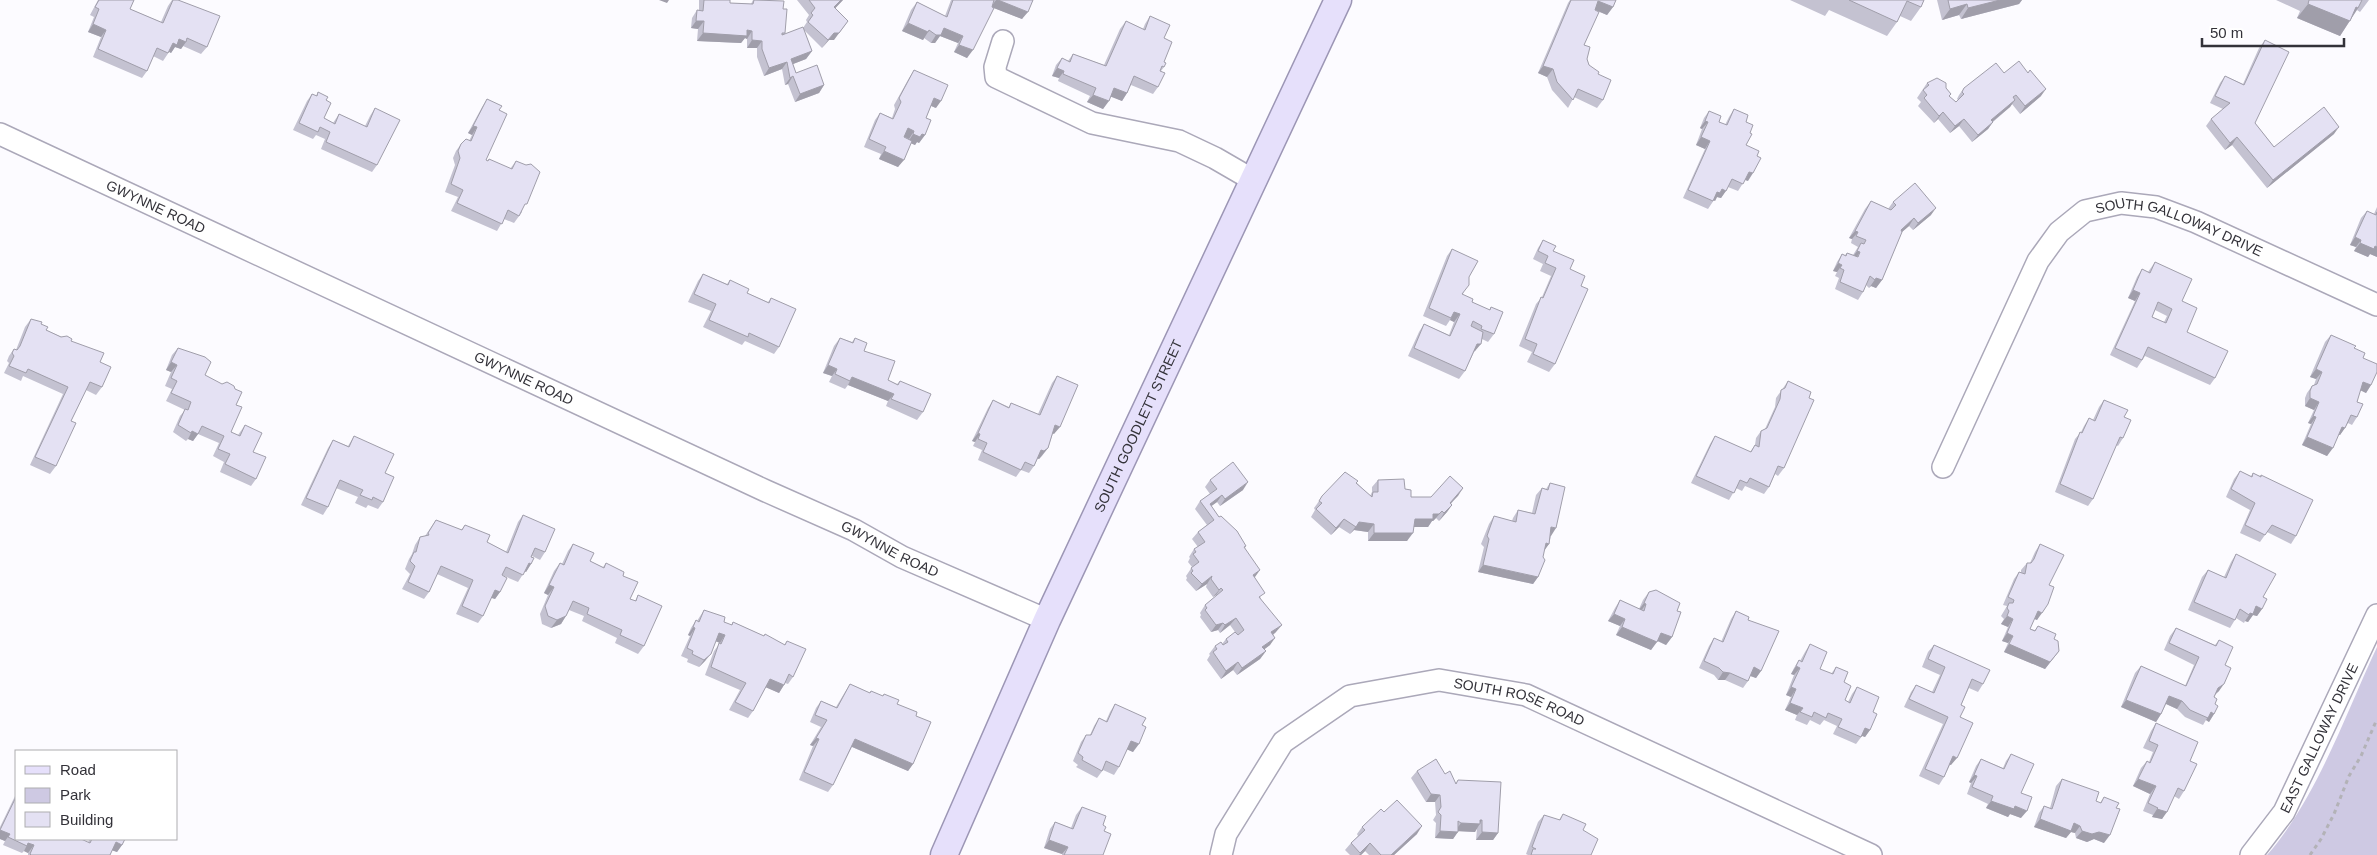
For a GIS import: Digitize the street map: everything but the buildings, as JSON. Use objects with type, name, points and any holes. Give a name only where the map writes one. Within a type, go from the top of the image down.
[{"type":"main road","name":"SOUTH GOODLETT STREET","points":[[944,855],[1047,620],[1338,0]]},
{"type":"street","points":[[1003,41],[995,67],[996,77],[1092,123],[1179,141],[1215,158],[1253,180]]},
{"type":"street","name":"GWYNNE ROAD","points":[[0,134],[766,491],[854,530],[902,557],[1047,620]]},
{"type":"street","name":"SOUTH GALLOWAY DRIVE","points":[[1943,466],[2038,261],[2059,232],[2085,211],[2121,204],[2156,207],[2196,222],[2377,306]]},
{"type":"street","name":"EAST GALLOWAY DRIVE","points":[[2251,855],[2284,812],[2377,615]]},
{"type":"street","name":"SOUTH ROSE ROAD","points":[[1221,855],[1226,834],[1283,742],[1350,696],[1439,680],[1526,695],[1871,855]]},
{"type":"path","points":[[2310,855],[2325,831],[2377,719]]},
{"type":"green space","points":[[2377,647],[2377,855],[2267,855],[2301,808],[2315,782]]}]
